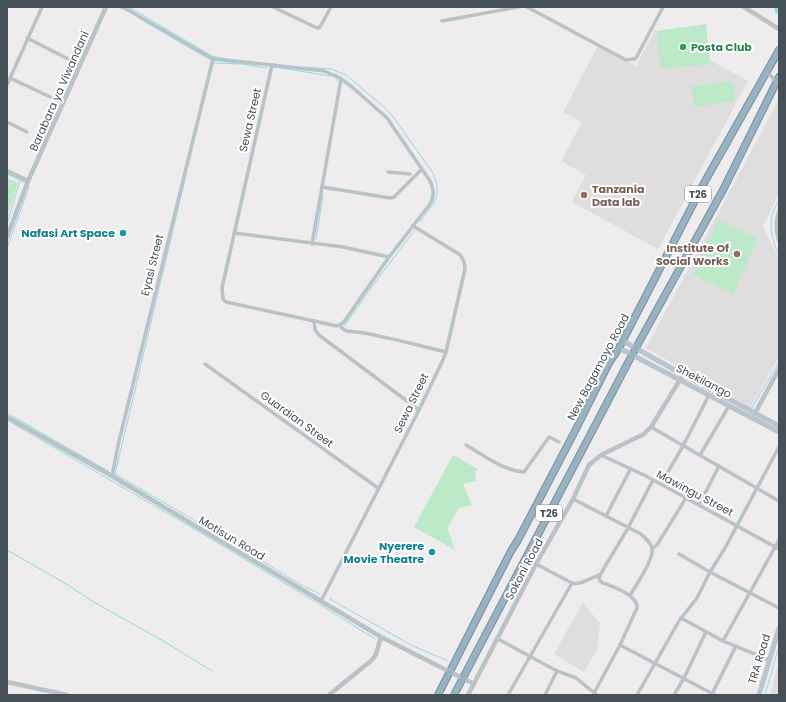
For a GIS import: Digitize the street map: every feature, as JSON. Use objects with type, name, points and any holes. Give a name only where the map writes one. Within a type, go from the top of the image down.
[{"type":"highway","name":"New Bagamoyo Road","points":[[438,695],[510,551],[574,433],[609,363],[623,341],[700,190],[779,50]]},
{"type":"highway","name":"T26","points":[[454,695],[632,355],[723,190],[778,81]]},
{"type":"main road","name":"Shekilango","points":[[623,341],[682,374],[779,432]]},
{"type":"main road","name":"Shekilango","points":[[619,348],[729,406],[779,426]]},
{"type":"main road","name":"TRA Road","points":[[759,695],[779,628]]},
{"type":"street","points":[[7,85],[42,7]]},
{"type":"street","name":"Barabara ya Viwandani","points":[[7,237],[28,181],[105,7]]},
{"type":"street","points":[[123,7],[212,59],[272,65],[332,74],[352,87],[387,118],[432,186],[434,194],[432,201],[340,325],[314,321],[315,330],[319,335],[419,410]]},
{"type":"street","points":[[273,7],[318,28],[331,7]]},
{"type":"street","points":[[442,21],[518,7]]},
{"type":"street","points":[[527,7],[626,60],[636,58],[663,7]]},
{"type":"street","points":[[744,7],[779,30]]},
{"type":"street","points":[[28,38],[80,65]]},
{"type":"street","name":"Eyasi Street","points":[[112,476],[119,441],[212,59]]},
{"type":"street","name":"Sewa Street","points":[[272,65],[222,288],[222,296],[226,302],[314,321]]},
{"type":"street","points":[[766,72],[778,81]]},
{"type":"street","points":[[10,78],[63,103]]},
{"type":"street","points":[[312,244],[341,79]]},
{"type":"street","points":[[7,122],[27,132]]},
{"type":"street","points":[[7,170],[28,181]]},
{"type":"street","points":[[322,187],[390,198],[397,195],[421,170]]},
{"type":"street","points":[[388,172],[410,174]]},
{"type":"street","points":[[779,212],[777,233],[779,240]]},
{"type":"street","name":"Sewa Street","points":[[321,602],[419,410],[446,352],[465,265],[459,254],[413,226]]},
{"type":"street","points":[[234,233],[343,248],[389,257]]},
{"type":"street","points":[[340,325],[345,331],[354,331],[382,336],[446,352]]},
{"type":"street","name":"Guardian Street","points":[[206,364],[378,488]]},
{"type":"street","points":[[754,416],[779,369]]},
{"type":"street","name":"Sokoni Road","points":[[468,695],[536,564],[573,499],[589,466],[601,456],[644,434],[651,427],[682,374]]},
{"type":"street","points":[[661,484],[683,446],[709,395]]},
{"type":"street","points":[[700,455],[729,406]]},
{"type":"street","name":"Motisun Road","points":[[7,417],[112,476],[381,637],[474,684]]},
{"type":"street","points":[[651,427],[779,501]]},
{"type":"street","points":[[466,445],[500,465],[516,472],[524,472],[549,437],[559,442]]},
{"type":"street","points":[[637,695],[681,618],[695,602],[779,447]]},
{"type":"street","name":"Mawingu Street","points":[[601,456],[661,484],[777,548]]},
{"type":"street","points":[[699,505],[719,466]]},
{"type":"street","points":[[606,516],[630,470]]},
{"type":"street","points":[[498,639],[557,671],[576,678],[596,694],[637,608],[636,601],[630,595],[601,582],[599,578],[628,528],[653,480]]},
{"type":"street","points":[[652,549],[657,545],[686,498]]},
{"type":"street","points":[[573,499],[642,534],[649,541],[652,549],[650,561],[630,595]]},
{"type":"street","points":[[723,641],[750,592],[777,548],[779,540]]},
{"type":"street","points":[[679,554],[779,608]]},
{"type":"street","points":[[536,564],[574,584],[600,575]]},
{"type":"street","points":[[508,695],[572,583]]},
{"type":"street","points":[[681,618],[723,641],[769,660]]},
{"type":"street","points":[[674,695],[684,678],[706,632]]},
{"type":"street","points":[[329,695],[372,660],[376,654],[381,637]]},
{"type":"street","points":[[620,645],[655,662],[713,694],[736,646]]},
{"type":"street","points":[[545,695],[557,671]]},
{"type":"street","points":[[7,682],[67,695]]},
{"type":"shaded area","points":[[655,30],[748,81],[658,249],[572,202],[586,175],[561,161],[582,122],[563,112],[598,46],[636,66]]},
{"type":"shaded area","name":"Institute Of Social Works","points":[[779,99],[779,193],[763,227],[779,258],[779,357],[750,408],[646,348]]},
{"type":"shaded area","points":[[583,602],[600,624],[597,650],[584,672],[554,654]]},
{"type":"shaded area","points":[[779,660],[779,695],[770,695],[772,688]]},
{"type":"green space","name":"Posta Club","points":[[706,24],[710,64],[660,69],[657,31]]},
{"type":"green space","points":[[732,81],[735,101],[694,107],[691,87]]},
{"type":"green space","points":[[7,178],[18,183],[7,216]]},
{"type":"green space","points":[[718,220],[758,238],[733,294],[693,275]]},
{"type":"green space","points":[[453,455],[478,469],[475,472],[476,481],[463,484],[472,505],[459,508],[447,528],[455,550],[414,527]]},
{"type":"waterway","points":[[118,7],[127,11]]},
{"type":"waterway","points":[[129,7],[212,56],[227,59]]},
{"type":"waterway","points":[[137,17],[209,59]]},
{"type":"waterway","points":[[213,63],[241,64],[267,68]]},
{"type":"waterway","points":[[273,68],[275,67],[330,76]]},
{"type":"waterway","points":[[305,67],[331,69],[346,75],[384,107],[394,118],[433,173],[437,185],[437,196],[434,203],[420,222]]},
{"type":"waterway","points":[[335,77],[338,82]]},
{"type":"waterway","points":[[7,174],[24,182]]},
{"type":"waterway","points":[[115,474],[186,175]]},
{"type":"waterway","points":[[7,224],[20,180]]},
{"type":"waterway","points":[[7,248],[29,187]]},
{"type":"waterway","points":[[316,239],[323,195]]},
{"type":"waterway","points":[[779,201],[775,207],[771,220],[772,234],[779,255]]},
{"type":"waterway","points":[[345,325],[414,231]]},
{"type":"waterway","points":[[751,409],[779,362]]},
{"type":"waterway","points":[[7,413],[108,471]]},
{"type":"waterway","points":[[7,420],[203,534],[375,639]]},
{"type":"waterway","points":[[115,474],[303,586],[320,594]]},
{"type":"waterway","points":[[7,550],[212,671]]},
{"type":"waterway","points":[[330,599],[411,645],[448,661]]},
{"type":"waterway","points":[[765,695],[779,646]]},
{"type":"place","name":"Posta Club","points":[[683,47]]},
{"type":"place","name":"Tanzania Data lab","points":[[584,195]]},
{"type":"place","name":"Nafasi Art Space","points":[[123,233]]},
{"type":"place","name":"Institute Of Social Works","points":[[737,254]]},
{"type":"place","name":"Nyerere Movie Theatre","points":[[432,552]]}]
